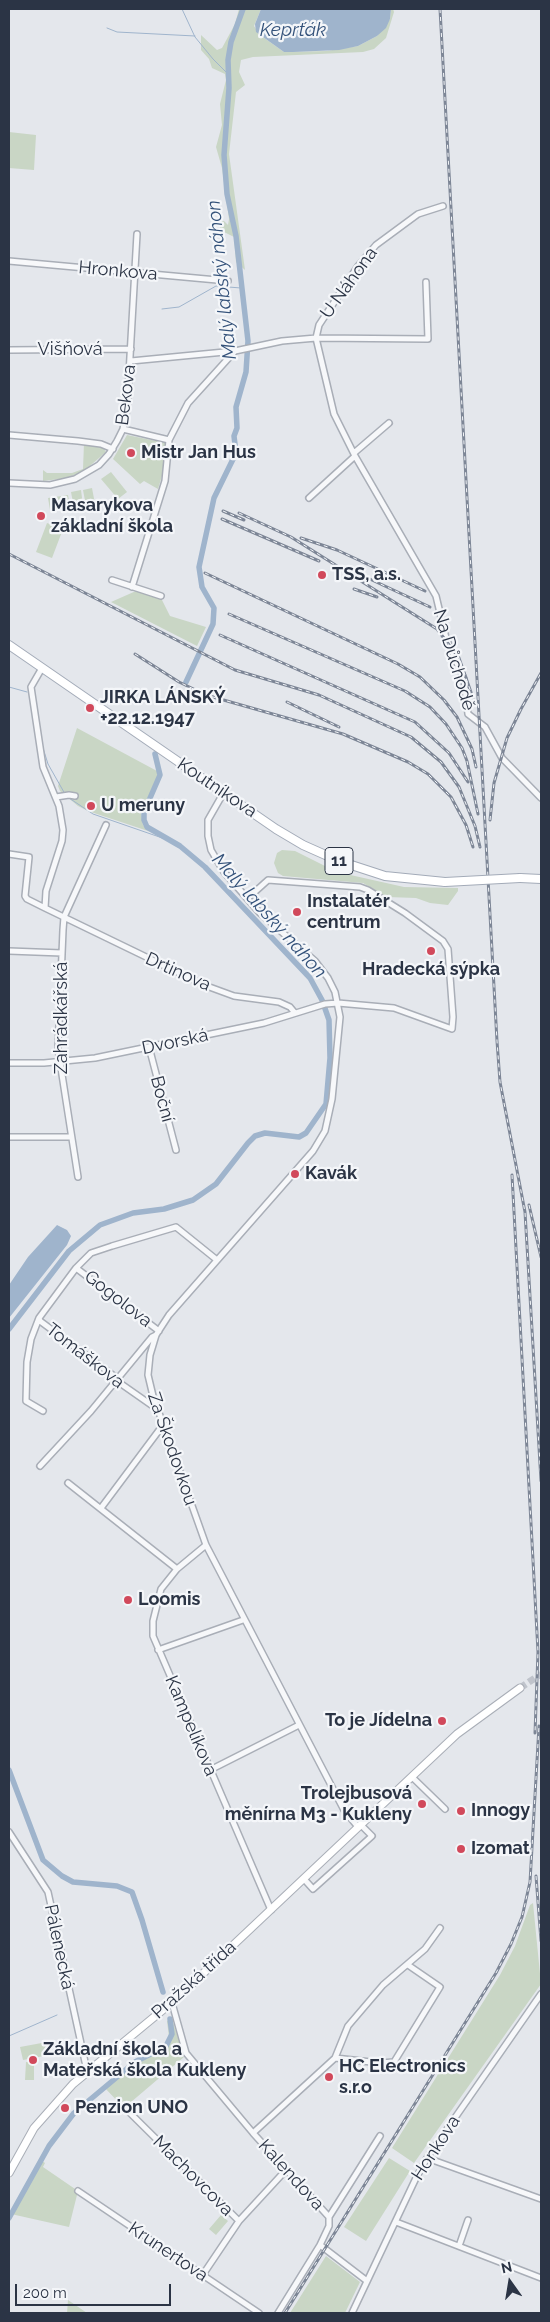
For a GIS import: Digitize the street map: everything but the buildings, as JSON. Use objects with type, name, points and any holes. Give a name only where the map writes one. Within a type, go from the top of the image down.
[{"type":"main road","name":"Koutníkova","points":[[9,646],[276,829],[328,856],[392,877],[445,882],[541,878]]},
{"type":"street","name":"U Náhona","points":[[316,338],[319,325],[358,266],[376,245],[418,214],[443,206]]},
{"type":"street","name":"Bekova","points":[[9,435],[78,440],[100,444],[113,449],[123,429],[127,409],[137,234]]},
{"type":"street","name":"Hronkova","points":[[9,261],[228,281]]},
{"type":"street","name":"U Náhona","points":[[130,361],[235,351],[249,347],[316,338],[428,339],[426,282]]},
{"type":"street","name":"Na Důchodě","points":[[316,338],[334,414],[354,455],[436,596],[446,638],[464,679],[468,714],[485,727],[501,757],[541,798]]},
{"type":"street","name":"Višňová","points":[[9,350],[131,349]]},
{"type":"street","points":[[132,587],[165,481],[169,440],[188,402],[235,351]]},
{"type":"street","points":[[308,498],[389,423]]},
{"type":"street","points":[[123,429],[169,440]]},
{"type":"street","points":[[9,483],[50,485],[66,482],[88,473],[106,458],[113,449]]},
{"type":"street","points":[[112,580],[161,596]]},
{"type":"street","points":[[42,668],[31,687],[42,767],[61,813],[63,835],[46,891],[45,908]]},
{"type":"street","name":"Za Škodovkou","points":[[224,792],[210,817],[208,836],[211,850],[224,872],[268,921],[315,962],[328,978],[338,1003],[340,1017],[332,1098],[325,1131],[304,1163],[169,1316],[158,1333],[150,1355],[148,1375],[157,1410],[206,1545],[243,1620],[344,1810],[359,1826]]},
{"type":"street","points":[[56,797],[75,796]]},
{"type":"street","name":"Zahrádkářská","points":[[78,1177],[59,1062],[64,918],[106,825]]},
{"type":"street","points":[[9,854],[29,854],[25,896],[27,899],[64,918]]},
{"type":"street","points":[[248,898],[268,880],[360,887],[405,913],[443,941],[448,949],[453,1017],[452,1029],[394,1008],[338,1003]]},
{"type":"street","name":"Drtinova","points":[[64,918],[204,985],[234,996],[279,1002],[290,1007],[295,1013]]},
{"type":"street","points":[[9,951],[62,953]]},
{"type":"street","name":"Dvorská","points":[[9,1063],[59,1062],[95,1058],[264,1023],[325,1004],[338,1003]]},
{"type":"street","name":"Boční","points":[[149,1047],[176,1150]]},
{"type":"street","points":[[9,1137],[71,1136]]},
{"type":"street","name":"Tomáškova","points":[[43,1411],[26,1401],[28,1353],[40,1318],[76,1268],[91,1253],[176,1227],[217,1260]]},
{"type":"street","name":"Gogolova","points":[[76,1268],[158,1333]]},
{"type":"street","name":"Tomáškova","points":[[40,1318],[40,1322],[93,1359],[114,1376],[116,1381],[157,1410]]},
{"type":"street","points":[[40,1466],[116,1381],[152,1337],[158,1333]]},
{"type":"street","points":[[102,1508],[163,1425]]},
{"type":"street","points":[[68,1483],[177,1569]]},
{"type":"street","name":"Kampelíkova","points":[[206,1545],[177,1569],[161,1589],[157,1597],[153,1630],[158,1650],[271,1910]]},
{"type":"street","points":[[158,1650],[243,1620]]},
{"type":"street","name":"Pražská třída","points":[[9,2173],[34,2128],[87,2071],[172,2003],[457,1734],[520,1688]]},
{"type":"street","points":[[210,1770],[298,1725]]},
{"type":"street","points":[[412,1777],[445,1809]]},
{"type":"street","points":[[304,1879],[314,1889],[372,1836],[359,1826]]},
{"type":"street","name":"Pálenecká","points":[[9,1832],[48,1892],[87,2071]]},
{"type":"street","name":"Kalendova","points":[[253,2133],[335,2058],[348,2026],[383,1985],[425,1949],[440,1928]]},
{"type":"street","points":[[335,2058],[380,2063],[394,2062],[440,1987],[408,1965]]},
{"type":"street","name":"Honkova","points":[[352,2313],[416,2178],[541,1994]]},
{"type":"street","name":"Kalendova","points":[[172,2003],[186,2053],[253,2133],[329,2217],[329,2226],[320,2245],[278,2313]]},
{"type":"street","name":"Machovcova","points":[[126,2109],[239,2221]]},
{"type":"street","points":[[329,2217],[380,2136]]},
{"type":"street","points":[[428,2158],[541,2199]]},
{"type":"street","points":[[202,2276],[239,2221],[286,2170]]},
{"type":"street","name":"Krunertova","points":[[78,2191],[258,2313]]},
{"type":"street","points":[[460,2246],[468,2220]]},
{"type":"street","points":[[396,2222],[541,2278]]},
{"type":"street","points":[[320,2245],[367,2282]]},
{"type":"green space","points":[[239,9],[261,9],[254,26],[260,35],[284,52],[326,51],[358,46],[377,36],[390,19],[391,9],[394,12],[386,38],[374,49],[363,52],[253,57],[241,60],[239,72],[245,85],[236,92],[229,154],[245,270],[236,262],[234,237],[220,230],[220,221],[224,221],[228,225],[229,219],[222,168],[216,147],[222,125],[220,104],[226,80],[225,74],[212,68],[209,59],[201,50],[201,35],[217,50],[222,48],[235,24]]},
{"type":"green space","points":[[9,132],[36,135],[34,170],[9,168]]},
{"type":"green space","points":[[127,435],[166,443],[165,466],[158,489],[144,481],[140,484],[113,459]]},
{"type":"green space","points":[[84,443],[102,446],[106,452],[84,471],[67,478],[43,481],[43,470],[47,473],[72,473],[83,469]]},
{"type":"green space","points":[[111,472],[127,492],[118,499],[101,479]]},
{"type":"green space","points":[[92,488],[95,504],[86,506],[83,490]]},
{"type":"green space","points":[[81,490],[83,506],[74,508],[71,492]]},
{"type":"green space","points":[[68,495],[70,506],[50,510],[48,498]]},
{"type":"green space","points":[[47,523],[63,529],[52,558],[36,552]]},
{"type":"green space","points":[[136,591],[161,598],[170,616],[206,627],[197,646],[111,602]]},
{"type":"green space","points":[[77,728],[157,771],[157,777],[141,813],[143,825],[151,832],[88,811],[78,806],[60,791],[58,786]]},
{"type":"green space","points":[[282,850],[295,851],[337,872],[404,887],[458,888],[458,891],[448,905],[430,903],[416,898],[387,897],[363,883],[283,876],[278,873],[274,863],[277,853]]},
{"type":"green space","points":[[533,1903],[541,1984],[414,2163],[392,2148],[500,1975],[515,1946],[530,1905]]},
{"type":"green space","points":[[172,2019],[184,2057],[124,2108],[103,2086],[132,2062],[167,2043],[169,2037],[167,2021]]},
{"type":"green space","points":[[47,2042],[49,2055],[23,2060],[20,2047]]},
{"type":"green space","points":[[26,2062],[34,2062],[34,2080],[25,2080]]},
{"type":"green space","points":[[389,2158],[410,2171],[366,2241],[344,2227]]},
{"type":"green space","points":[[41,2160],[45,2163],[43,2167],[78,2191],[69,2227],[11,2214]]},
{"type":"green space","points":[[221,2215],[228,2221],[216,2235],[209,2229]]},
{"type":"green space","points":[[326,2256],[360,2282],[345,2313],[290,2313]]},
{"type":"green space","points":[[68,2300],[87,2313],[67,2313]]},
{"type":"water","name":"Keprťák","points":[[261,9],[391,9],[390,19],[386,28],[377,36],[358,46],[339,50],[284,52],[256,32],[255,24]]},
{"type":"water","points":[[57,1225],[67,1230],[71,1236],[67,1245],[9,1318],[9,1285],[28,1257]]},
{"type":"waterway","points":[[182,9],[195,37],[228,74]]},
{"type":"waterway","name":"Malý labský náhon","points":[[186,682],[213,624],[214,608],[202,587],[199,567],[214,498],[236,453],[234,436],[237,428],[236,407],[246,372],[248,341],[236,236],[227,194],[224,155],[229,88],[228,60],[231,42],[243,9]]},
{"type":"waterway","points":[[107,28],[117,32],[195,36]]},
{"type":"waterway","points":[[162,309],[179,307],[216,286],[241,288]]},
{"type":"waterway","points":[[9,687],[27,692]]},
{"type":"waterway","points":[[43,748],[48,764],[65,794]]},
{"type":"waterway","name":"Malý labský náhon","points":[[9,1329],[69,1251],[100,1225],[133,1213],[164,1209],[193,1200],[216,1184],[255,1136],[265,1133],[299,1137],[306,1133],[326,1104],[330,1058],[329,1020],[322,1000],[310,978],[205,867],[180,846],[147,827],[144,820],[144,812],[160,775],[155,754]]},
{"type":"waterway","points":[[69,798],[93,814],[171,841]]},
{"type":"waterway","name":"Malý labský náhon","points":[[9,1770],[43,1860],[62,1876],[73,1882],[117,1886],[132,1892],[163,1992]]},
{"type":"waterway","points":[[9,2036],[57,2015]]},
{"type":"waterway","name":"Malý labský náhon","points":[[9,2218],[49,2146],[74,2113],[135,2062],[166,2046],[172,2034],[170,2019]]},
{"type":"tunnel","points":[[520,1688],[541,1674]]},
{"type":"railway","points":[[440,9],[497,1041],[500,1082],[525,1212],[541,1481]]},
{"type":"railway","points":[[223,511],[244,520]]},
{"type":"railway","points":[[239,513],[291,537],[437,629],[459,658],[473,698]]},
{"type":"railway","points":[[222,519],[319,561]]},
{"type":"railway","points":[[301,538],[337,550],[425,591]]},
{"type":"railway","points":[[9,554],[235,670],[319,695],[411,737],[441,762],[459,787],[475,826],[480,847]]},
{"type":"railway","points":[[205,573],[398,664],[420,677],[444,700],[457,717],[472,749],[476,767]]},
{"type":"railway","points":[[359,574],[430,607]]},
{"type":"railway","points":[[354,589],[377,597]]},
{"type":"railway","points":[[229,614],[405,691],[430,707],[446,724],[462,748],[467,761],[478,814]]},
{"type":"railway","points":[[220,635],[415,722],[449,753],[468,782]]},
{"type":"railway","points":[[135,654],[179,682],[206,695],[343,734],[408,762],[428,774],[451,797],[466,825],[473,847]]},
{"type":"railway","points":[[490,820],[494,783],[507,738],[541,673]]},
{"type":"railway","points":[[287,702],[339,727]]},
{"type":"railway","points":[[512,1175],[538,1652],[535,1733]]},
{"type":"railway","points":[[529,1205],[541,1257]]},
{"type":"railway","points":[[285,2313],[496,1973],[511,1944],[522,1917],[530,1882],[539,1726]]},
{"type":"railway","points":[[536,1876],[541,1941]]},
{"type":"place","name":"Mistr Jan Hus","points":[[131,453]]},
{"type":"place","name":"Masarykova základní škola","points":[[41,516]]},
{"type":"place","name":"TSS, a.s.","points":[[322,575]]},
{"type":"place","name":"JIRKA LÁNSKÝ +22.12.1947","points":[[90,708]]},
{"type":"place","name":"U meruny","points":[[91,806]]},
{"type":"place","name":"Instalatér centrum","points":[[297,912]]},
{"type":"place","name":"Hradecká sýpka","points":[[431,951]]},
{"type":"place","name":"Kavák","points":[[295,1174]]},
{"type":"place","name":"Loomis","points":[[128,1600]]},
{"type":"place","name":"To je Jídelna","points":[[442,1721]]},
{"type":"place","name":"Trolejbusová měnírna M3 - Kukleny","points":[[422,1804]]},
{"type":"place","name":"Innogy","points":[[461,1811]]},
{"type":"place","name":"Izomat","points":[[461,1849]]},
{"type":"place","name":"Základní škola a Mateřská škola Kukleny","points":[[33,2060]]},
{"type":"place","name":"HC Electronics s.r.o","points":[[329,2077]]},
{"type":"place","name":"Penzion UNO","points":[[65,2108]]}]
